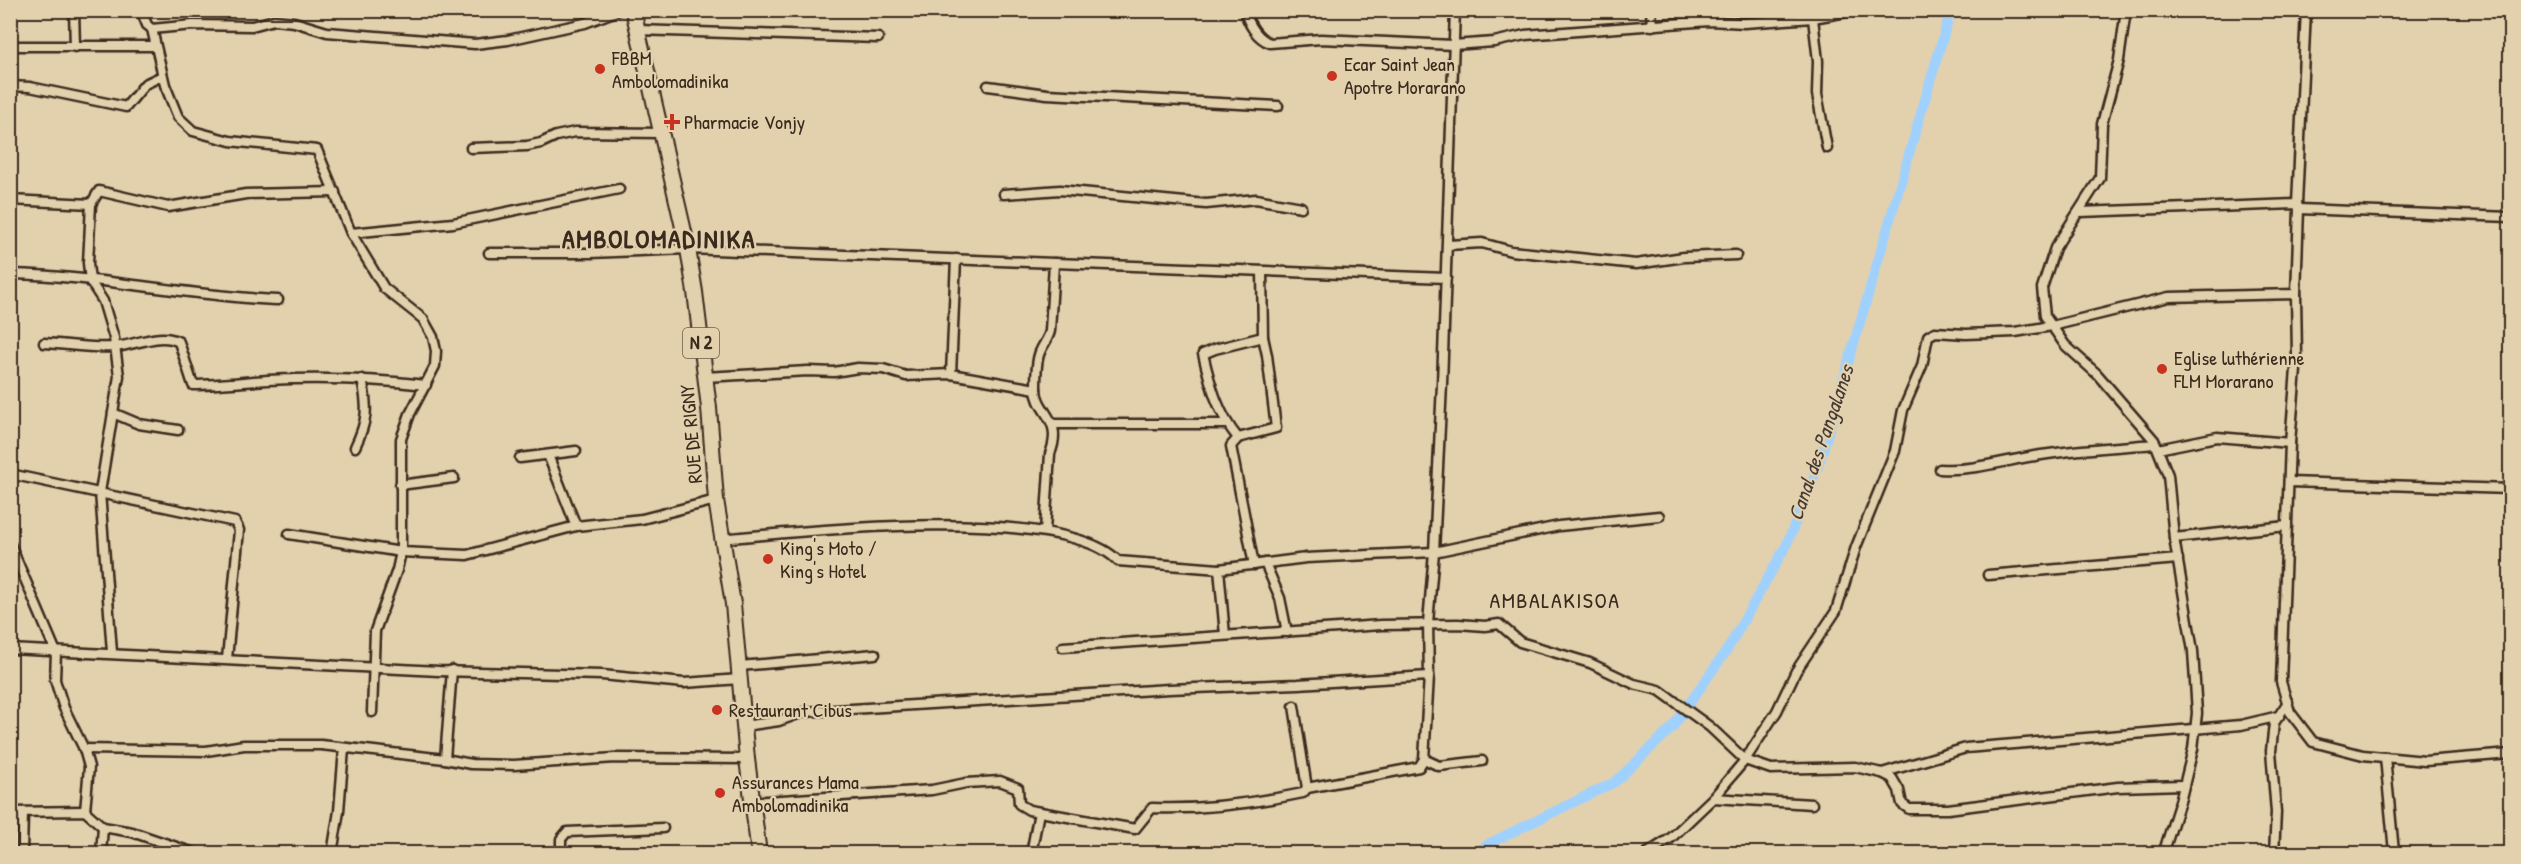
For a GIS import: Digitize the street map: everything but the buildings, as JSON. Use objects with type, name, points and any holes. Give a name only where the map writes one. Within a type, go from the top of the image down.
[{"type":"main road","name":"RUE DE RIGNY","points":[[633,10],[688,249],[705,376],[716,500],[721,539],[728,564],[740,673]]},
{"type":"main road","name":"N 2","points":[[740,673],[747,759],[759,854]]},
{"type":"street","points":[[74,10],[75,46]]},
{"type":"street","points":[[141,10],[147,25],[152,29],[193,25],[252,26],[274,20],[294,22],[327,32],[475,44],[508,40],[585,23],[619,10]]},
{"type":"street","points":[[269,10],[274,20]]},
{"type":"street","points":[[1236,10],[1245,13],[1262,40],[1270,43],[1321,39],[1453,45],[1494,42],[1525,35],[1709,21],[1744,23],[1858,10]]},
{"type":"street","points":[[753,802],[932,790],[966,783],[1000,781],[1018,788],[1018,799],[1023,808],[1122,829],[1135,829],[1152,808],[1169,809],[1261,801],[1303,793],[1307,788],[1419,767],[1424,759],[1429,676],[1428,623],[1434,552],[1448,245],[1455,10]]},
{"type":"street","points":[[1651,10],[1652,26]]},
{"type":"street","points":[[2126,10],[2119,60],[2102,124],[2100,178],[2055,248],[2042,288],[2045,316],[2065,345],[2097,374],[2157,447],[2168,475],[2174,538],[2193,651],[2197,713],[2183,785],[2170,838],[2163,854]]},
{"type":"street","points":[[2306,10],[2298,206],[2297,357],[2290,443],[2281,682],[2290,712],[2313,742],[2363,755],[2425,761],[2511,754]]},
{"type":"street","points":[[1812,14],[1818,61],[1816,94],[1827,148]]},
{"type":"street","points":[[152,29],[162,76],[178,117],[193,131],[230,141],[317,150],[351,233],[384,288],[423,319],[433,337],[436,351],[435,366],[410,414],[401,440],[399,485],[401,552],[375,632],[372,712]]},
{"type":"street","points":[[638,30],[878,38]]},
{"type":"street","points":[[10,46],[154,46]]},
{"type":"street","points":[[10,86],[30,87],[126,107],[145,84],[162,76]]},
{"type":"street","points":[[988,86],[1047,94],[1278,106]]},
{"type":"street","points":[[471,148],[527,146],[575,132],[662,133]]},
{"type":"street","points":[[351,233],[453,223],[619,189]]},
{"type":"street","points":[[1004,194],[1060,190],[1206,204],[1256,199],[1301,207]]},
{"type":"street","points":[[112,652],[100,492],[118,376],[103,301],[90,281],[88,263],[91,204],[99,191],[168,207],[246,194],[335,192]]},
{"type":"street","points":[[10,200],[91,204]]},
{"type":"street","points":[[2080,212],[2298,206],[2511,217]]},
{"type":"street","points":[[1448,245],[1482,243],[1510,251],[1636,264],[1684,257],[1736,255]]},
{"type":"street","points":[[489,253],[590,253],[688,249],[1446,278]]},
{"type":"street","points":[[951,374],[956,259]]},
{"type":"street","points":[[1046,531],[1053,424],[1036,389],[1039,352],[1048,341],[1050,331],[1054,262]]},
{"type":"street","points":[[1254,565],[1231,446],[1238,438],[1276,428],[1268,355],[1263,337],[1262,272]]},
{"type":"street","points":[[10,274],[76,277],[90,281],[151,286],[230,298],[278,300]]},
{"type":"street","points":[[1646,854],[1671,837],[1713,798],[1745,760],[1777,711],[1801,664],[1836,611],[1856,548],[1895,451],[1903,410],[1922,366],[1928,336],[1935,332],[1995,333],[2052,326],[2169,297],[2296,294]]},
{"type":"street","points":[[1238,438],[1226,424],[1209,380],[1203,354],[1263,337]]},
{"type":"street","points":[[44,343],[114,347],[151,339],[176,340],[179,342],[193,385],[230,385],[291,379],[362,379],[426,385]]},
{"type":"street","points":[[705,376],[808,371],[834,372],[858,368],[884,369],[906,376],[951,374],[1036,389]]},
{"type":"street","points":[[355,447],[366,419],[368,407],[362,379]]},
{"type":"street","points":[[113,413],[139,424],[178,430]]},
{"type":"street","points":[[1053,424],[1226,424]]},
{"type":"street","points":[[1940,469],[1961,470],[2048,454],[2157,447],[2217,437],[2290,443]]},
{"type":"street","points":[[520,458],[576,451]]},
{"type":"street","points":[[548,455],[576,526]]},
{"type":"street","points":[[10,474],[235,522],[239,530],[227,659]]},
{"type":"street","points":[[399,485],[454,478]]},
{"type":"street","points":[[2289,482],[2511,489]]},
{"type":"street","points":[[290,534],[401,552],[467,555],[576,526],[642,519],[716,500]]},
{"type":"street","points":[[721,539],[886,526],[985,526],[1046,531],[1108,550],[1118,561],[1219,569],[1306,558],[1434,552],[1559,526],[1659,516]]},
{"type":"street","points":[[2174,538],[2287,526]]},
{"type":"street","points":[[10,544],[56,652],[55,680],[64,708],[84,749],[89,767],[85,811]]},
{"type":"street","points":[[1988,575],[2178,559]]},
{"type":"street","points":[[1265,563],[1280,598],[1287,632]]},
{"type":"street","points":[[1219,569],[1225,635]]},
{"type":"street","points":[[1063,647],[1381,624],[1428,623],[1485,626],[1499,624],[1520,642],[1590,663],[1634,684],[1659,690],[1710,728],[1745,760],[1772,769],[1855,767],[1882,773],[1892,778],[1899,790],[1902,804],[1909,810],[1919,811],[2075,795],[2118,787],[2183,785]]},
{"type":"street","points":[[10,649],[112,652],[375,667],[602,675],[684,683],[875,654]]},
{"type":"street","points":[[445,759],[452,670]]},
{"type":"street","points":[[744,726],[779,721],[804,712],[1169,689],[1429,676]]},
{"type":"street","points":[[2274,854],[2276,812],[2271,751],[2274,723],[2288,702]]},
{"type":"street","points":[[1294,706],[1307,788]]},
{"type":"street","points":[[1882,773],[1966,748],[2241,725],[2279,716]]},
{"type":"street","points":[[84,749],[206,751],[244,745],[321,745],[471,764],[514,765],[615,758],[747,759]]},
{"type":"street","points":[[332,854],[339,811],[344,749]]},
{"type":"street","points":[[2385,757],[2389,779],[2394,852],[2420,854]]},
{"type":"street","points":[[1424,759],[1439,766],[1482,761]]},
{"type":"street","points":[[1713,798],[1812,804]]},
{"type":"street","points":[[10,812],[85,811],[103,827],[132,832],[196,853]]},
{"type":"street","points":[[1031,854],[1039,812]]},
{"type":"street","points":[[22,854],[23,813]]},
{"type":"street","points":[[101,854],[103,827]]},
{"type":"street","points":[[561,854],[561,839],[567,832],[663,828]]},
{"type":"waterway","name":"Canal des Pangalanes","points":[[1474,854],[1490,843],[1615,782],[1672,728],[1727,650],[1786,546],[1818,467],[1951,10]]},
{"type":"waterway","points":[[1490,843],[1497,854]]},
{"type":"place","name":"FBBM Ambolomadinika","points":[[600,69]]},
{"type":"place","name":"Ecar Saint Jean Apotre Morarano","points":[[1332,76]]},
{"type":"place","name":"Pharmacie Vonjy","points":[[672,122]]},
{"type":"place","name":"Eglise luthérienne FLM Morarano","points":[[2162,369]]},
{"type":"place","name":"King's Moto / King's Hotel","points":[[768,559]]},
{"type":"place","name":"Restaurant Cibus","points":[[717,710]]},
{"type":"place","name":"Assurances Mama Ambolomadinika","points":[[720,793]]},
{"type":"district","name":"AMBOLOMADINIKA","points":[[659,239]]},
{"type":"district","name":"AMBALAKISOA","points":[[1555,600]]}]
